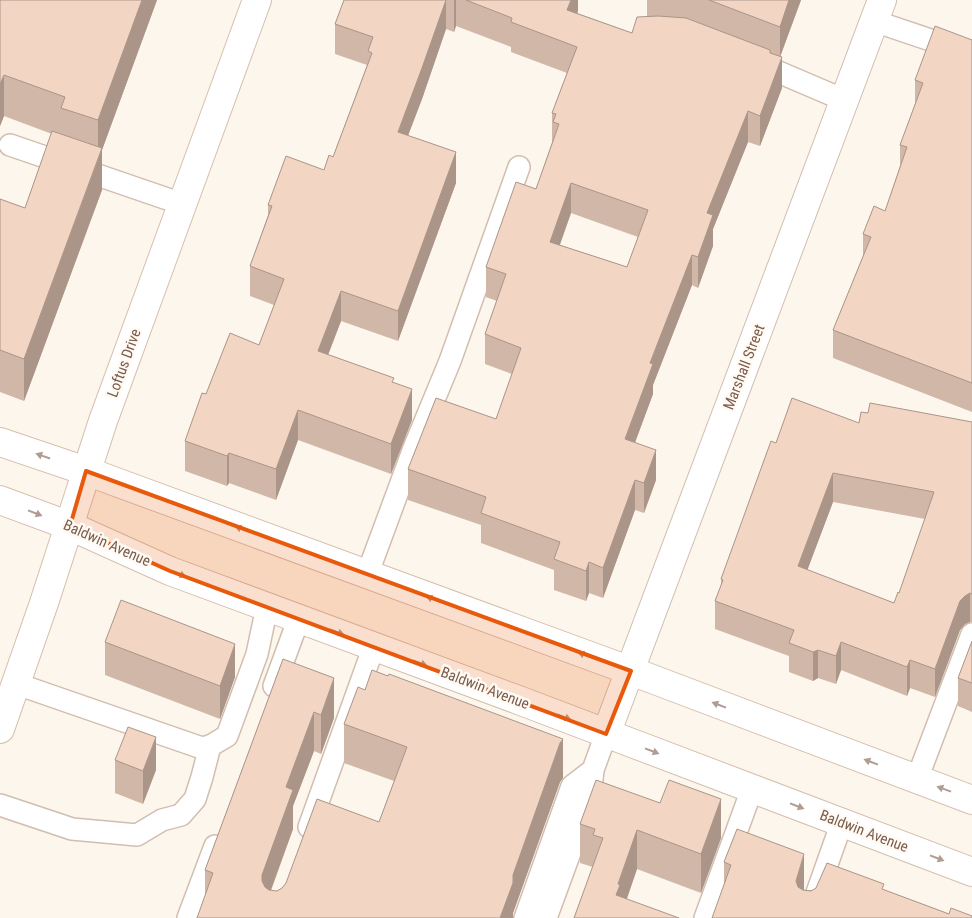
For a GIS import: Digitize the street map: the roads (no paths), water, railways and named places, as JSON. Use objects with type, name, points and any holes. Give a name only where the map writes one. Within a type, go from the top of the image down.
[{"type":"main road","name":"Loftus Drive","points":[[0,729],[70,526],[86,471],[257,0]]},
{"type":"main road","name":"Marshall Street","points":[[606,734],[878,11]]},
{"type":"main road","points":[[0,442],[86,471],[631,671],[972,800]]},
{"type":"main road","name":"Baldwin Avenue","points":[[0,500],[70,526],[170,571],[972,872]]},
{"type":"lane","points":[[878,11],[972,54]]},
{"type":"lane","points":[[740,56],[844,100]]},
{"type":"lane","points":[[10,145],[182,204]]},
{"type":"lane","points":[[367,575],[414,448],[450,362],[519,167]]},
{"type":"lane","points":[[17,684],[202,748],[210,746],[227,736],[257,654],[267,607]]},
{"type":"lane","points":[[268,703],[299,618]]},
{"type":"lane","points":[[917,779],[972,634]]},
{"type":"lane","points":[[301,848],[374,646]]},
{"type":"lane","points":[[546,918],[590,798],[593,770],[606,734]]},
{"type":"lane","points":[[0,805],[72,829],[137,835],[162,820],[181,815],[194,800],[210,746]]},
{"type":"lane","points":[[526,918],[572,786],[593,770]]},
{"type":"lane","points":[[706,918],[752,788]]},
{"type":"lane","points":[[808,918],[842,822]]},
{"type":"lane","points":[[188,918],[223,824]]}]
